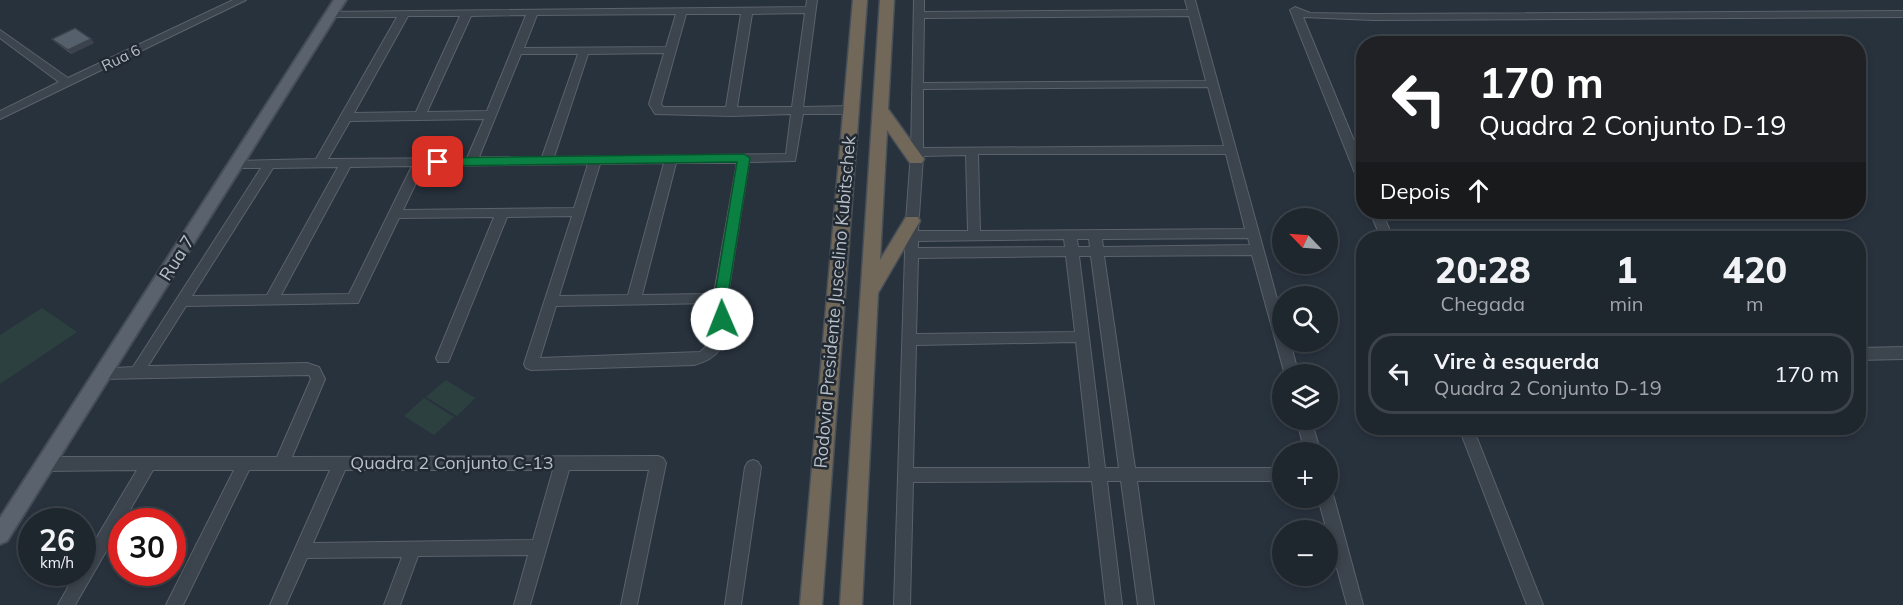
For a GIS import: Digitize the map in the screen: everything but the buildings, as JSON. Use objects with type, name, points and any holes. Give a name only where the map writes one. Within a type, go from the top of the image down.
[{"type":"highway","name":"Rodovia Presidente Juscelino Kubitschek","points":[[811,605],[860,0]]},
{"type":"highway","name":"Rodovia Presidente Juscelino Kubitschek","points":[[851,605],[887,0]]},
{"type":"highway","points":[[880,109],[917,156]]},
{"type":"highway","points":[[870,293],[912,228]]},
{"type":"main road","name":"Rua 7","points":[[0,535],[6,520],[45,464],[340,0]]},
{"type":"street","name":"Rua 6","points":[[0,116],[241,0]]},
{"type":"street","points":[[491,13],[498,0]]},
{"type":"street","points":[[520,12],[525,0]]},
{"type":"street","points":[[903,605],[912,228],[917,156],[919,0]]},
{"type":"street","points":[[1190,0],[1272,301]]},
{"type":"street","points":[[236,164],[791,158],[811,5],[747,10],[331,14]]},
{"type":"street","points":[[731,111],[747,10]]},
{"type":"street","points":[[1356,161],[1295,10],[1309,16],[1903,12]]},
{"type":"street","points":[[682,11],[655,104],[657,110],[663,112],[797,112],[851,110]]},
{"type":"street","points":[[472,161],[533,12]]},
{"type":"street","points":[[420,116],[467,13]]},
{"type":"street","points":[[918,15],[1194,13]]},
{"type":"street","points":[[320,163],[404,14]]},
{"type":"street","points":[[0,33],[67,84]]},
{"type":"street","points":[[518,51],[671,50]]},
{"type":"street","points":[[547,159],[584,51]]},
{"type":"street","points":[[917,86],[1212,84]]},
{"type":"street","points":[[344,117],[490,115]]},
{"type":"street","points":[[917,156],[972,150],[1232,150]]},
{"type":"street","points":[[972,150],[974,235]]},
{"type":"street","points":[[596,159],[531,364],[694,359],[706,355],[714,348],[722,319],[718,296],[722,288],[744,158]]},
{"type":"street","points":[[634,299],[671,159]]},
{"type":"street","points":[[182,301],[353,299],[420,162]]},
{"type":"street","points":[[137,372],[270,163]]},
{"type":"street","points":[[272,300],[346,163]]},
{"type":"street","points":[[394,214],[579,212]]},
{"type":"street","points":[[444,358],[502,213]]},
{"type":"street","points":[[912,228],[974,235],[1252,233]]},
{"type":"street","points":[[1070,235],[1114,605]]},
{"type":"street","points":[[1095,235],[1146,605]]},
{"type":"street","points":[[912,253],[1258,250]]},
{"type":"street","points":[[551,301],[708,299],[718,296]]},
{"type":"street","points":[[910,340],[1083,337]]},
{"type":"street","points":[[1866,354],[1903,353]]},
{"type":"street","points":[[103,372],[307,369],[314,371],[318,379],[282,463]]},
{"type":"street","points":[[1469,435],[1535,605]]},
{"type":"street","points":[[278,605],[340,462]]},
{"type":"street","points":[[174,605],[245,463]]},
{"type":"street","points":[[522,605],[563,463]]},
{"type":"street","name":"Quadra 2 Conjunto C-13","points":[[45,464],[658,463],[629,605]]},
{"type":"street","points":[[66,605],[149,464]]},
{"type":"street","points":[[733,605],[753,467]]},
{"type":"street","points":[[907,475],[1272,474]]},
{"type":"street","points":[[1329,508],[1355,605]]},
{"type":"street","points":[[302,551],[538,547]]},
{"type":"street","points":[[392,605],[413,549]]},
{"type":"shaded area","points":[[42,308],[77,332],[0,384],[0,335]]},
{"type":"shaded area","points":[[446,380],[475,398],[457,416],[426,397]]},
{"type":"shaded area","points":[[424,398],[454,417],[434,435],[404,416]]},
{"type":"route","points":[[438,162],[744,158],[722,288],[718,296],[722,319]]}]
